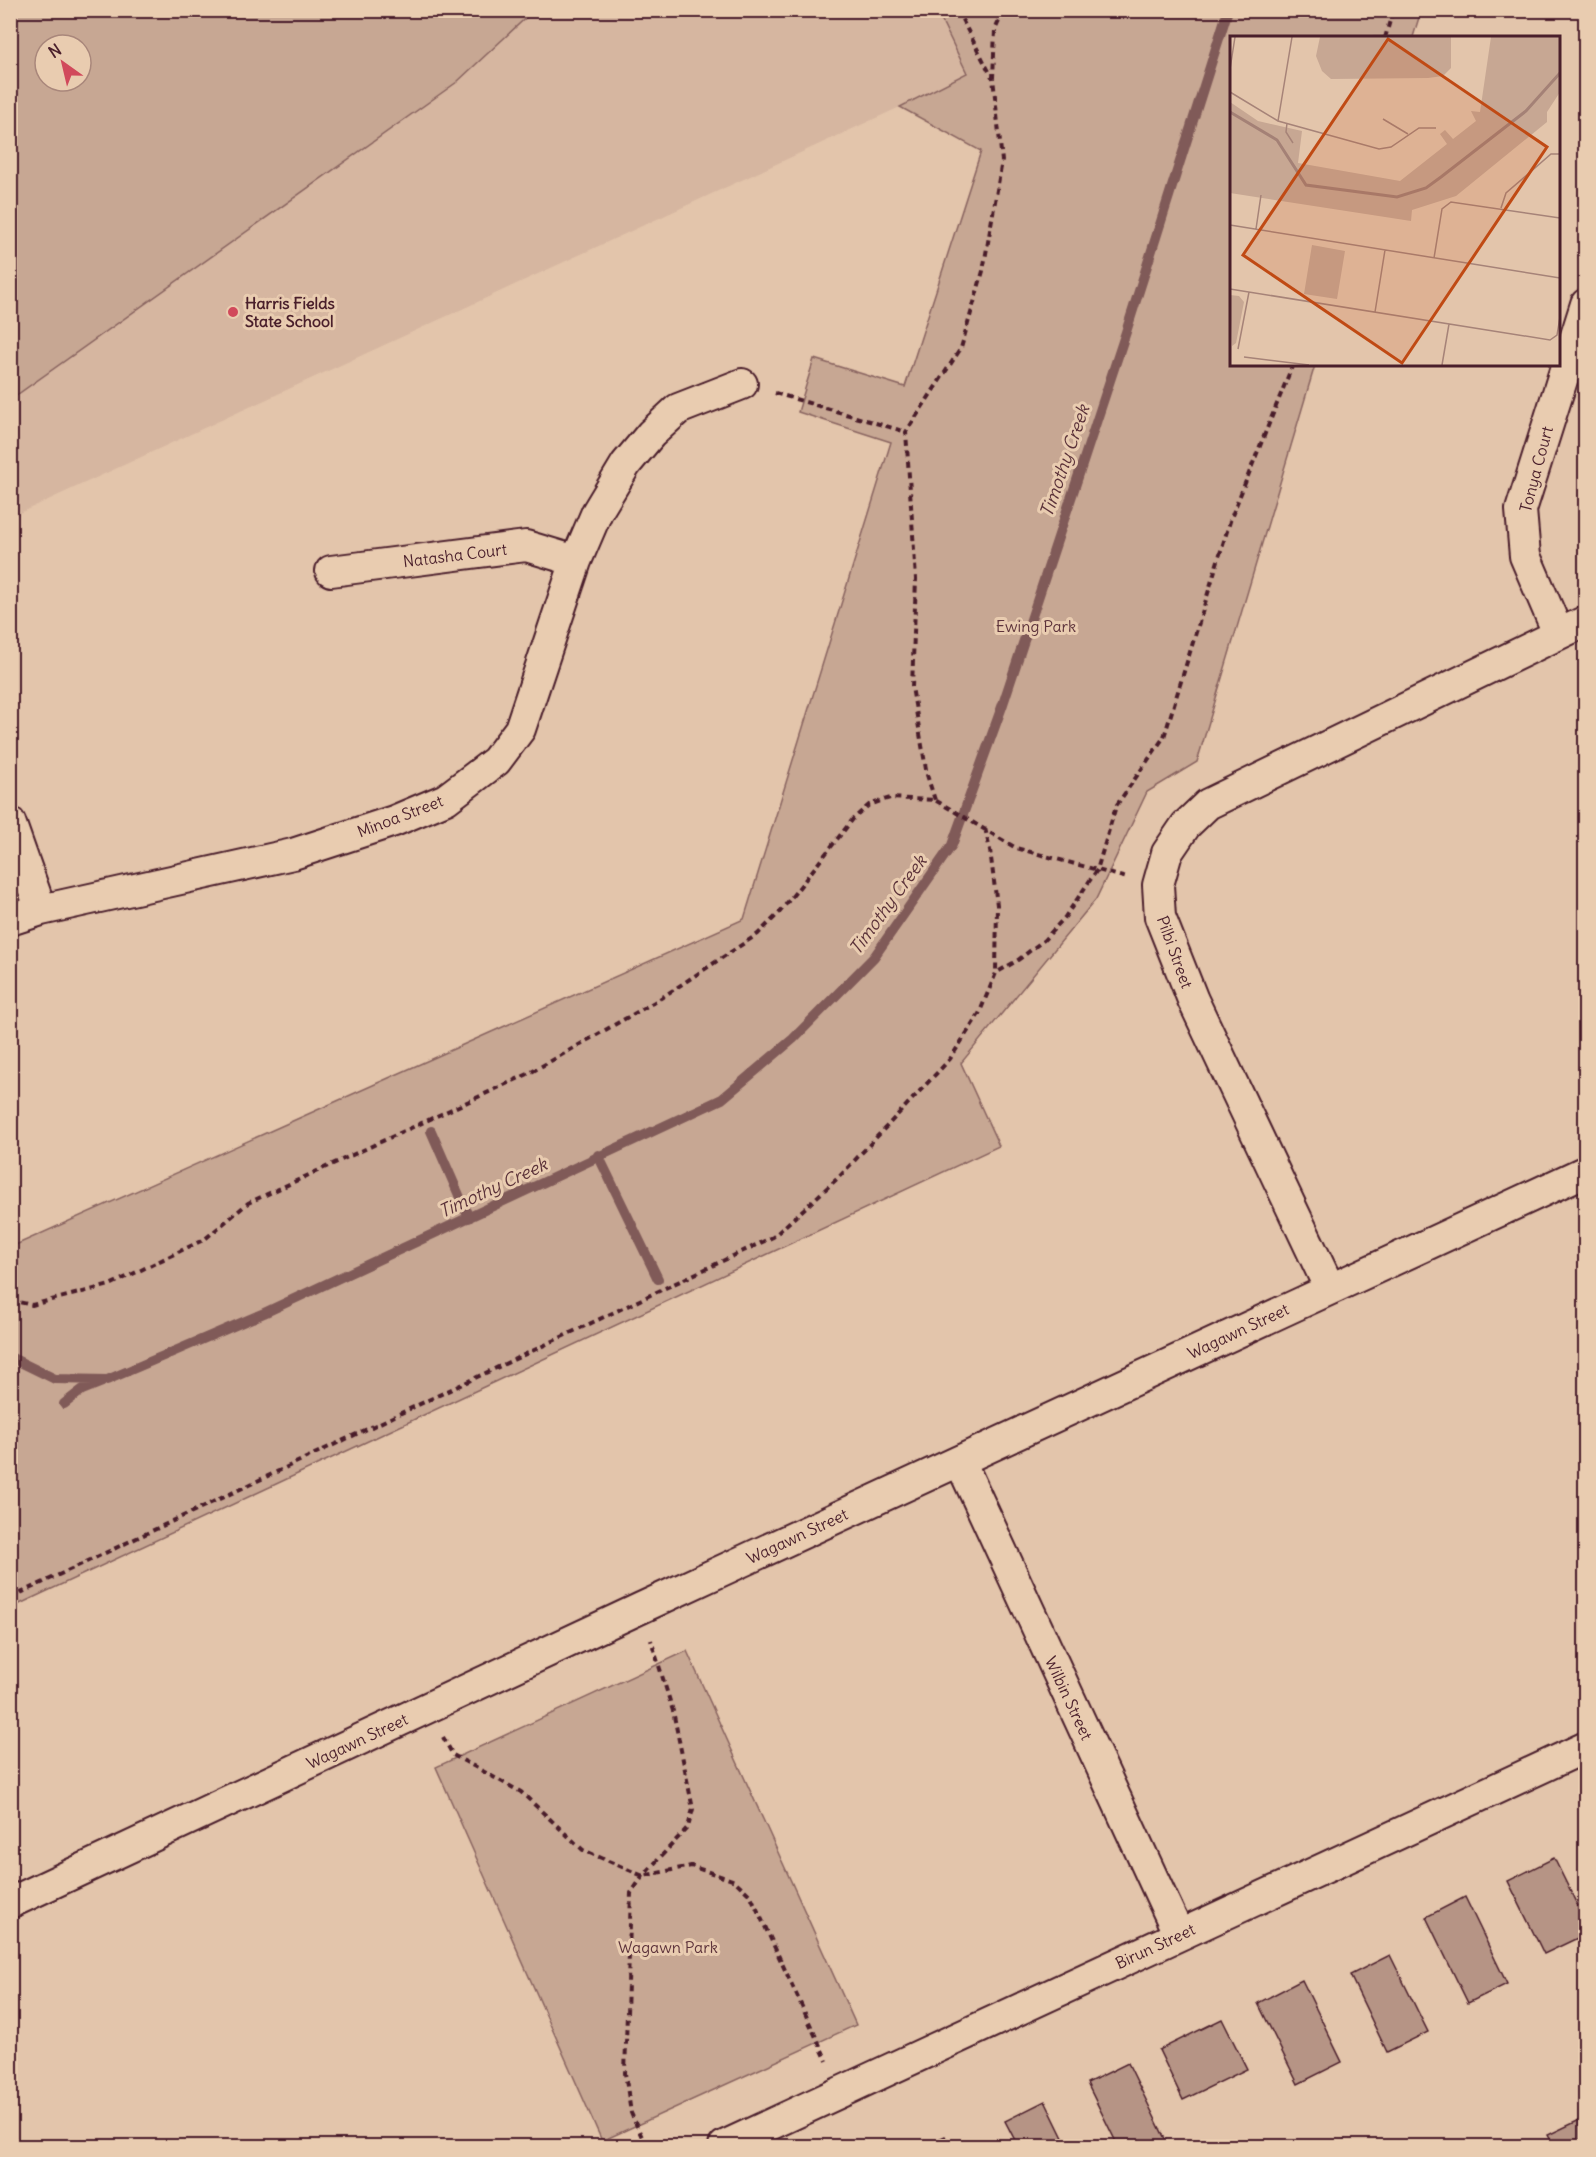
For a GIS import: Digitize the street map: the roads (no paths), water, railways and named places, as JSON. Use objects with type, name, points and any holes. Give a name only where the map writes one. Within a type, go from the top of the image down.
[{"type":"street","name":"Tonya Court","points":[[1558,633],[1525,556],[1521,510],[1586,304]]},
{"type":"street","name":"Minoa Street","points":[[10,920],[40,910],[293,854],[394,820],[446,799],[496,761],[520,729],[576,561],[597,512],[626,464],[651,434],[678,409],[742,384]]},
{"type":"street","name":"Natasha Court","points":[[332,571],[526,546],[576,561]]},
{"type":"street","name":"Pilbi Street","points":[[1330,1289],[1193,1000],[1160,917],[1158,885],[1167,853],[1186,825],[1208,804],[1586,621]]},
{"type":"street","points":[[10,822],[40,910]]},
{"type":"street","name":"Wagawn Street","points":[[10,1903],[1586,1171]]},
{"type":"street","name":"Wilbin Street","points":[[960,1461],[1179,1935]]},
{"type":"street","name":"Birun Street","points":[[724,2146],[1586,1747]]},
{"type":"waterway","name":"Timothy Creek","points":[[10,1357],[55,1379],[107,1380],[264,1313],[722,1099],[793,1039],[874,957],[952,845],[1003,704],[1126,332],[1228,10]]},
{"type":"waterway","points":[[431,1131],[469,1218]]},
{"type":"waterway","points":[[598,1155],[658,1279]]},
{"type":"waterway","points":[[64,1404],[82,1390],[102,1382]]},
{"type":"place","name":"Harris Fields State School","points":[[233,312]]},
{"type":"park label","name":"Ewing Park","points":[[1036,626]]},
{"type":"park label","name":"Wagawn Park","points":[[668,1947]]}]
